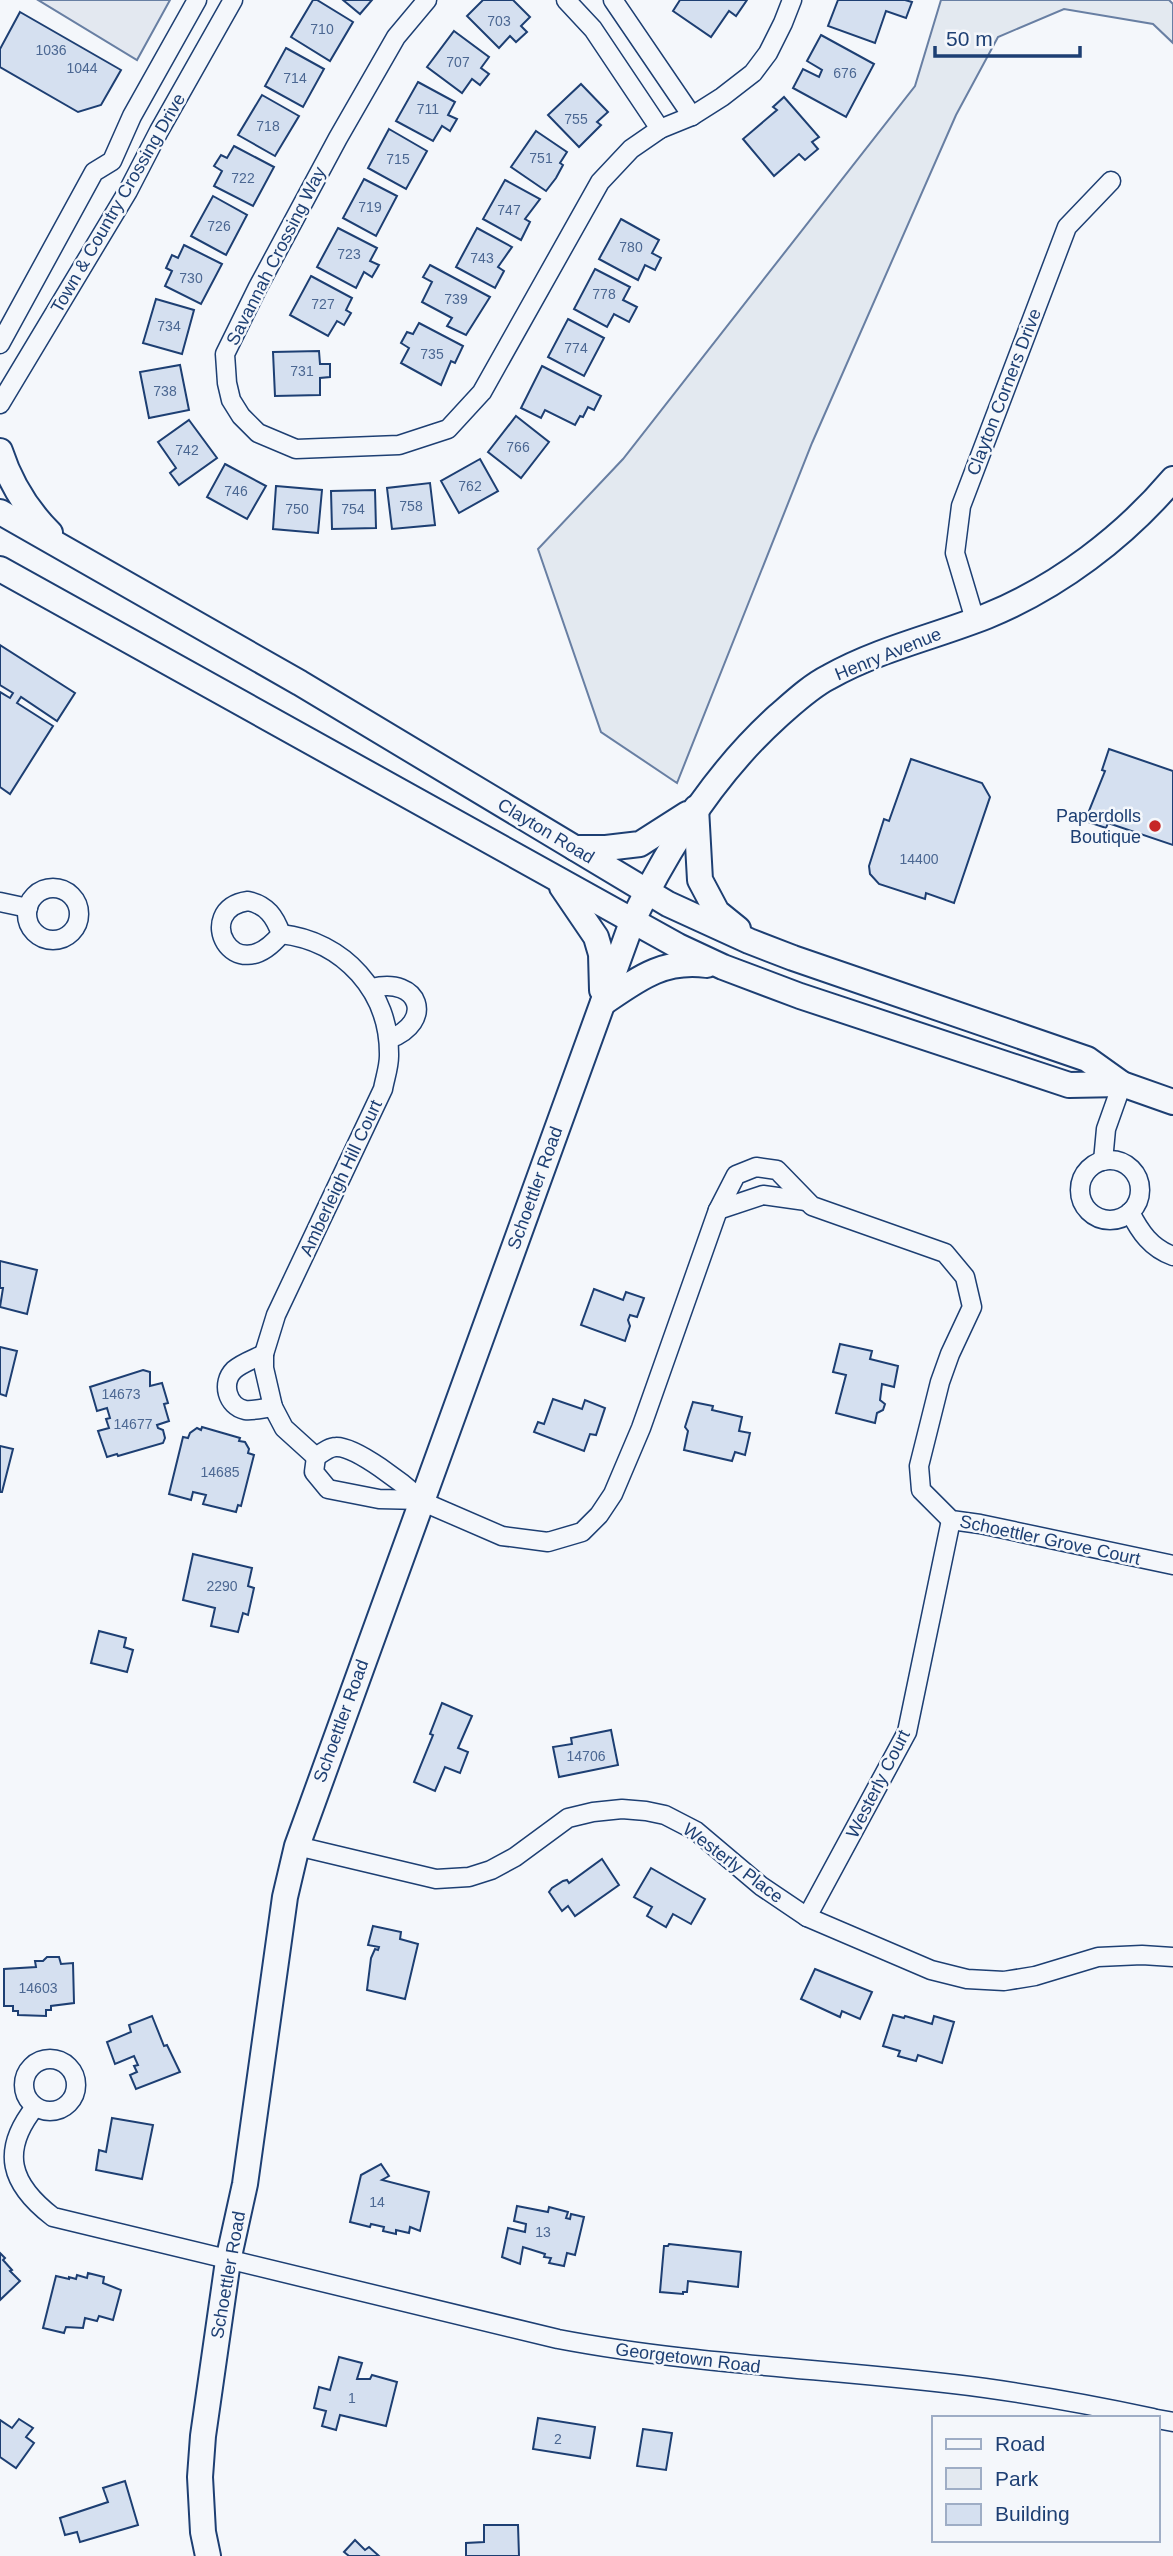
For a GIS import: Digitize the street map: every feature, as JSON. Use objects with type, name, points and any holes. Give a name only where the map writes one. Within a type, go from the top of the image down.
[{"type":"main road","points":[[0,451],[7,473],[24,502],[40,524],[65,549]]},
{"type":"main road","name":"Henry Avenue","points":[[632,922],[646,891],[696,808],[751,740],[790,705],[826,678],[873,655],[975,620],[1022,600],[1073,570],[1125,529],[1173,479]]},
{"type":"main road","name":"Clayton Road","points":[[0,512],[312,691],[646,891],[749,941],[1087,1059],[1122,1084],[1173,1102]]},
{"type":"main road","name":"Clayton Road","points":[[0,569],[632,922],[723,967],[800,996],[1069,1085],[1122,1084]]},
{"type":"main road","points":[[575,848],[640,844],[696,808],[700,880],[717,912],[749,941]]},
{"type":"main road","points":[[558,880],[596,937],[601,954],[603,1003]]},
{"type":"main road","name":"Schoettler Road","points":[[208,2556],[203,2532],[200,2477],[211,2376],[229,2261],[245,2184],[285,1897],[297,1846],[632,922]]},
{"type":"main road","points":[[603,1003],[644,975],[661,968],[688,962],[723,967]]},
{"type":"street","name":"Town & Country Crossing Drive","points":[[0,344],[94,172],[112,160],[132,116],[197,0]]},
{"type":"street","name":"Town & Country Crossing Drive","points":[[0,404],[128,191],[233,0]]},
{"type":"street","name":"Savannah Crossing Way","points":[[427,0],[396,37],[338,138],[257,287],[225,354],[226,383],[231,400],[241,416],[258,433],[296,449],[399,445],[449,429],[482,392],[600,182],[632,149],[660,129],[692,116],[723,97],[753,73],[768,53],[792,0]]},
{"type":"street","points":[[566,0],[593,29],[660,129]]},
{"type":"street","points":[[613,0],[692,116]]},
{"type":"street","name":"Clayton Corners Drive","points":[[975,620],[955,553],[961,506],[1067,227],[1111,181]]},
{"type":"street","points":[[0,902],[27,908]]},
{"type":"street","name":"Amberleigh Hill Court","points":[[281,934],[297,935],[345,959],[372,988],[385,1020],[389,1060],[383,1088],[276,1315],[264,1354],[264,1368],[273,1407],[284,1428],[316,1457],[314,1472],[328,1489],[379,1499],[421,1500]]},
{"type":"street","points":[[372,988],[398,986],[405,989],[416,1002],[417,1009],[412,1024],[401,1035],[389,1039]]},
{"type":"street","points":[[1103,1161],[1106,1129],[1122,1084]]},
{"type":"street","points":[[1103,1161],[1123,1162],[1137,1176],[1140,1195],[1130,1212],[1121,1217],[1102,1218],[1093,1214],[1082,1199],[1082,1179],[1094,1164],[1103,1161]]},
{"type":"street","name":"Schoettler Grove Court","points":[[421,1500],[502,1536],[548,1542],[582,1532],[599,1515],[613,1494],[641,1428],[718,1210],[736,1175],[757,1167],[777,1170],[811,1206],[945,1253],[965,1277],[972,1307],[940,1382],[919,1466],[921,1490],[951,1520],[1173,1565]]},
{"type":"street","name":"Schoettler Grove Court","points":[[718,1210],[762,1195],[806,1201]]},
{"type":"street","points":[[1130,1212],[1145,1238],[1163,1252],[1173,1255]]},
{"type":"street","points":[[264,1354],[232,1372],[227,1391],[229,1398],[241,1409],[273,1407]]},
{"type":"street","points":[[316,1457],[332,1447],[346,1448],[396,1478],[421,1500]]},
{"type":"street","name":"Westerly Court","points":[[807,1917],[907,1732],[951,1520]]},
{"type":"street","name":"Westerly Place","points":[[297,1846],[436,1878],[469,1877],[491,1870],[515,1857],[568,1818],[622,1809],[646,1811],[665,1815],[696,1831],[761,1885],[807,1917],[931,1970],[967,1979],[1004,1981],[1117,1955],[1173,1957]]},
{"type":"street","name":"Georgetown Road","points":[[35,2107],[20,2120],[11,2137],[8,2159],[14,2181],[31,2201],[53,2217],[229,2261],[613,2350],[983,2388],[1089,2404],[1146,2416]]},
{"type":"green space","points":[[941,0],[1169,0],[1173,4],[1173,43],[1153,24],[1064,9],[998,37],[956,115],[812,443],[677,783],[601,732],[538,549],[623,459],[915,86]]},
{"type":"shaded area","points":[[38,0],[170,0],[137,60]]},
{"type":"building","points":[[313,0],[353,22],[330,61],[291,37]]},
{"type":"building","points":[[343,0],[372,0],[360,14]]},
{"type":"building","points":[[483,0],[513,0],[530,17],[521,26],[527,32],[516,42],[510,36],[499,48],[467,16]]},
{"type":"building","points":[[680,0],[747,0],[736,16],[729,11],[711,37],[673,11]]},
{"type":"building","points":[[838,0],[912,2],[906,18],[886,11],[875,43],[828,26]]},
{"type":"building","points":[[20,12],[121,70],[101,105],[78,112],[0,67],[0,49]]},
{"type":"building","points":[[454,31],[489,57],[481,68],[489,74],[480,85],[472,79],[462,93],[427,67]]},
{"type":"building","points":[[821,35],[874,64],[846,117],[793,88],[803,69],[819,77],[822,70],[807,61]]},
{"type":"building","points":[[286,48],[324,69],[303,107],[265,86]]},
{"type":"building","points":[[418,82],[455,102],[448,115],[457,119],[450,131],[442,126],[433,141],[396,121]]},
{"type":"building","points":[[581,84],[608,112],[597,122],[601,125],[579,147],[548,115]]},
{"type":"building","points":[[262,95],[299,116],[275,156],[238,135]]},
{"type":"building","points":[[784,97],[819,137],[812,142],[818,149],[805,160],[799,154],[774,176],[743,139],[777,110],[773,107]]},
{"type":"building","points":[[389,129],[427,151],[406,189],[368,168]]},
{"type":"building","points":[[536,131],[567,152],[560,163],[563,165],[556,178],[546,191],[511,167]]},
{"type":"building","points":[[234,146],[274,167],[253,206],[214,186],[222,171],[214,166],[221,155],[227,158]]},
{"type":"building","points":[[364,179],[397,196],[376,236],[343,218]]},
{"type":"building","points":[[505,180],[540,199],[525,219],[530,222],[521,240],[483,219]]},
{"type":"building","points":[[213,196],[247,215],[226,255],[191,236]]},
{"type":"building","points":[[621,219],[659,240],[652,253],[661,258],[655,270],[645,265],[638,280],[599,259]]},
{"type":"building","points":[[338,228],[377,248],[370,261],[379,265],[372,277],[364,272],[356,288],[317,267]]},
{"type":"building","points":[[477,228],[512,247],[498,267],[504,271],[495,288],[456,267]]},
{"type":"building","points":[[184,245],[222,264],[201,304],[165,286],[172,271],[166,268],[172,255],[178,258]]},
{"type":"building","points":[[430,265],[490,297],[466,335],[447,326],[452,318],[422,302],[432,282],[423,277]]},
{"type":"building","points":[[595,269],[630,287],[623,300],[637,307],[629,322],[614,314],[607,327],[574,309]]},
{"type":"building","points":[[311,276],[352,298],[346,310],[351,313],[344,325],[337,321],[328,336],[290,315]]},
{"type":"building","points":[[156,299],[194,310],[182,354],[143,343]]},
{"type":"building","points":[[568,319],[604,338],[584,376],[548,357]]},
{"type":"building","points":[[419,323],[463,346],[455,363],[451,361],[441,385],[401,363],[409,348],[401,343],[407,332],[413,334]]},
{"type":"building","points":[[319,351],[320,364],[330,364],[330,377],[320,378],[320,395],[275,396],[273,352]]},
{"type":"building","points":[[180,365],[189,410],[149,418],[140,372]]},
{"type":"building","points":[[542,366],[601,396],[594,410],[588,407],[575,425],[545,410],[541,418],[521,408]]},
{"type":"building","points":[[516,416],[549,442],[521,478],[488,452]]},
{"type":"building","points":[[189,420],[217,458],[179,485],[170,473],[176,468],[158,442]]},
{"type":"building","points":[[480,459],[498,491],[459,513],[441,481]]},
{"type":"building","points":[[225,464],[266,486],[247,519],[207,497]]},
{"type":"building","points":[[430,483],[435,525],[392,529],[387,488]]},
{"type":"building","points":[[276,486],[322,490],[318,533],[273,529]]},
{"type":"building","points":[[375,490],[376,528],[332,529],[331,491]]},
{"type":"building","points":[[0,645],[75,693],[57,721],[21,697],[17,703],[53,726],[10,794],[0,787],[0,692],[10,698],[13,693],[0,685]]},
{"type":"building","points":[[1109,749],[1173,771],[1173,845],[1108,823],[1106,828],[1085,821],[1105,771],[1102,770]]},
{"type":"building","points":[[911,759],[982,783],[990,797],[954,903],[926,893],[925,899],[879,884],[870,874],[869,866],[884,819],[889,821]]},
{"type":"building","points":[[0,1261],[37,1270],[27,1314],[0,1307],[3,1288],[0,1288]]},
{"type":"building","points":[[594,1289],[623,1300],[626,1292],[644,1298],[637,1317],[630,1315],[625,1341],[581,1325]]},
{"type":"building","points":[[840,1344],[872,1351],[870,1359],[898,1366],[894,1387],[882,1384],[880,1400],[885,1404],[883,1410],[877,1413],[875,1423],[836,1413],[846,1375],[833,1372]]},
{"type":"building","points":[[0,1347],[17,1351],[6,1396],[0,1394]]},
{"type":"building","points":[[143,1370],[150,1372],[150,1386],[162,1383],[168,1403],[164,1404],[169,1421],[157,1425],[163,1430],[163,1443],[107,1457],[98,1431],[109,1428],[106,1419],[110,1418],[107,1408],[97,1411],[90,1387]]},
{"type":"building","points":[[553,1399],[582,1409],[585,1400],[605,1408],[596,1435],[590,1434],[584,1451],[534,1432],[538,1422],[544,1424]]},
{"type":"building","points":[[693,1402],[742,1417],[739,1431],[750,1433],[745,1455],[735,1452],[732,1461],[684,1450],[688,1431],[685,1427]]},
{"type":"building","points":[[202,1427],[240,1438],[239,1441],[245,1442],[249,1449],[248,1453],[254,1455],[241,1506],[238,1505],[236,1512],[203,1504],[206,1495],[193,1492],[191,1500],[169,1494],[183,1437],[188,1438],[190,1433],[197,1428],[201,1430]]},
{"type":"building","points":[[0,1446],[13,1449],[2,1492],[0,1492]]},
{"type":"building","points":[[193,1554],[252,1568],[248,1586],[254,1588],[248,1615],[243,1613],[238,1632],[211,1626],[215,1608],[183,1600]]},
{"type":"building","points":[[99,1631],[126,1638],[124,1647],[133,1650],[127,1672],[91,1663]]},
{"type":"building","points":[[442,1703],[472,1716],[458,1748],[468,1752],[460,1773],[445,1767],[435,1791],[414,1782],[433,1735],[430,1734]]},
{"type":"building","points":[[611,1730],[618,1765],[559,1777],[553,1747],[572,1744],[571,1738]]},
{"type":"building","points":[[602,1859],[619,1885],[575,1916],[568,1906],[562,1911],[549,1892],[552,1888],[563,1881],[567,1880],[569,1883]]},
{"type":"building","points":[[651,1868],[705,1899],[691,1924],[673,1914],[666,1927],[647,1916],[652,1907],[634,1897]]},
{"type":"building","points":[[373,1926],[401,1932],[400,1939],[418,1944],[405,1999],[367,1990],[371,1958],[379,1947],[368,1945]]},
{"type":"building","points":[[47,1957],[59,1957],[61,1964],[73,1963],[74,2003],[51,2006],[51,2010],[46,2010],[46,2016],[18,2015],[18,2011],[13,2011],[13,2006],[4,2006],[4,1969],[36,1967],[35,1961],[43,1961]]},
{"type":"building","points":[[815,1969],[872,1992],[860,2019],[842,2011],[840,2017],[801,1999]]},
{"type":"building","points":[[893,2015],[932,2024],[934,2016],[954,2022],[942,2063],[918,2055],[916,2061],[898,2056],[900,2051],[883,2046]]},
{"type":"building","points":[[152,2016],[164,2046],[167,2045],[180,2072],[136,2089],[130,2075],[137,2072],[134,2066],[138,2065],[134,2056],[115,2064],[107,2042],[131,2032],[129,2025]]},
{"type":"building","points":[[112,2118],[153,2125],[142,2179],[96,2170],[99,2150],[106,2152]]},
{"type":"building","points":[[381,2164],[389,2176],[382,2180],[429,2192],[420,2231],[410,2227],[409,2233],[396,2230],[396,2234],[383,2231],[384,2227],[350,2222],[361,2175]]},
{"type":"building","points":[[517,2206],[548,2212],[549,2207],[568,2212],[566,2218],[570,2219],[571,2214],[584,2217],[575,2255],[567,2253],[564,2266],[549,2263],[551,2258],[544,2257],[545,2254],[523,2247],[520,2264],[502,2257],[508,2228],[525,2232],[526,2224],[514,2221]]},
{"type":"building","points":[[669,2244],[741,2252],[738,2287],[688,2281],[687,2292],[683,2294],[660,2292],[664,2246]]},
{"type":"building","points":[[0,2253],[12,2270],[10,2271],[20,2281],[0,2300]]},
{"type":"building","points":[[88,2273],[104,2277],[103,2283],[121,2290],[113,2320],[99,2316],[97,2321],[85,2318],[83,2328],[66,2327],[64,2333],[43,2328],[56,2276],[76,2279],[77,2275],[87,2278]]},
{"type":"building","points":[[339,2357],[362,2363],[357,2379],[370,2379],[372,2375],[397,2382],[386,2426],[340,2415],[336,2430],[322,2426],[326,2411],[314,2408],[319,2387],[330,2390]]},
{"type":"building","points":[[538,2418],[595,2427],[590,2458],[533,2449]]},
{"type":"building","points":[[19,2419],[33,2428],[26,2437],[34,2443],[16,2468],[0,2457],[0,2420],[12,2428]]},
{"type":"building","points":[[643,2429],[672,2433],[666,2470],[637,2466]]},
{"type":"building","points":[[125,2481],[138,2525],[80,2542],[77,2532],[65,2535],[60,2518],[108,2502],[103,2488]]},
{"type":"building","points":[[484,2525],[518,2525],[519,2556],[466,2556],[466,2543],[484,2542]]},
{"type":"building","points":[[355,2540],[365,2550],[369,2547],[379,2556],[349,2556],[344,2552]]},
{"type":"place","name":"Paperdolls Boutique","points":[[1155,826]]}]
